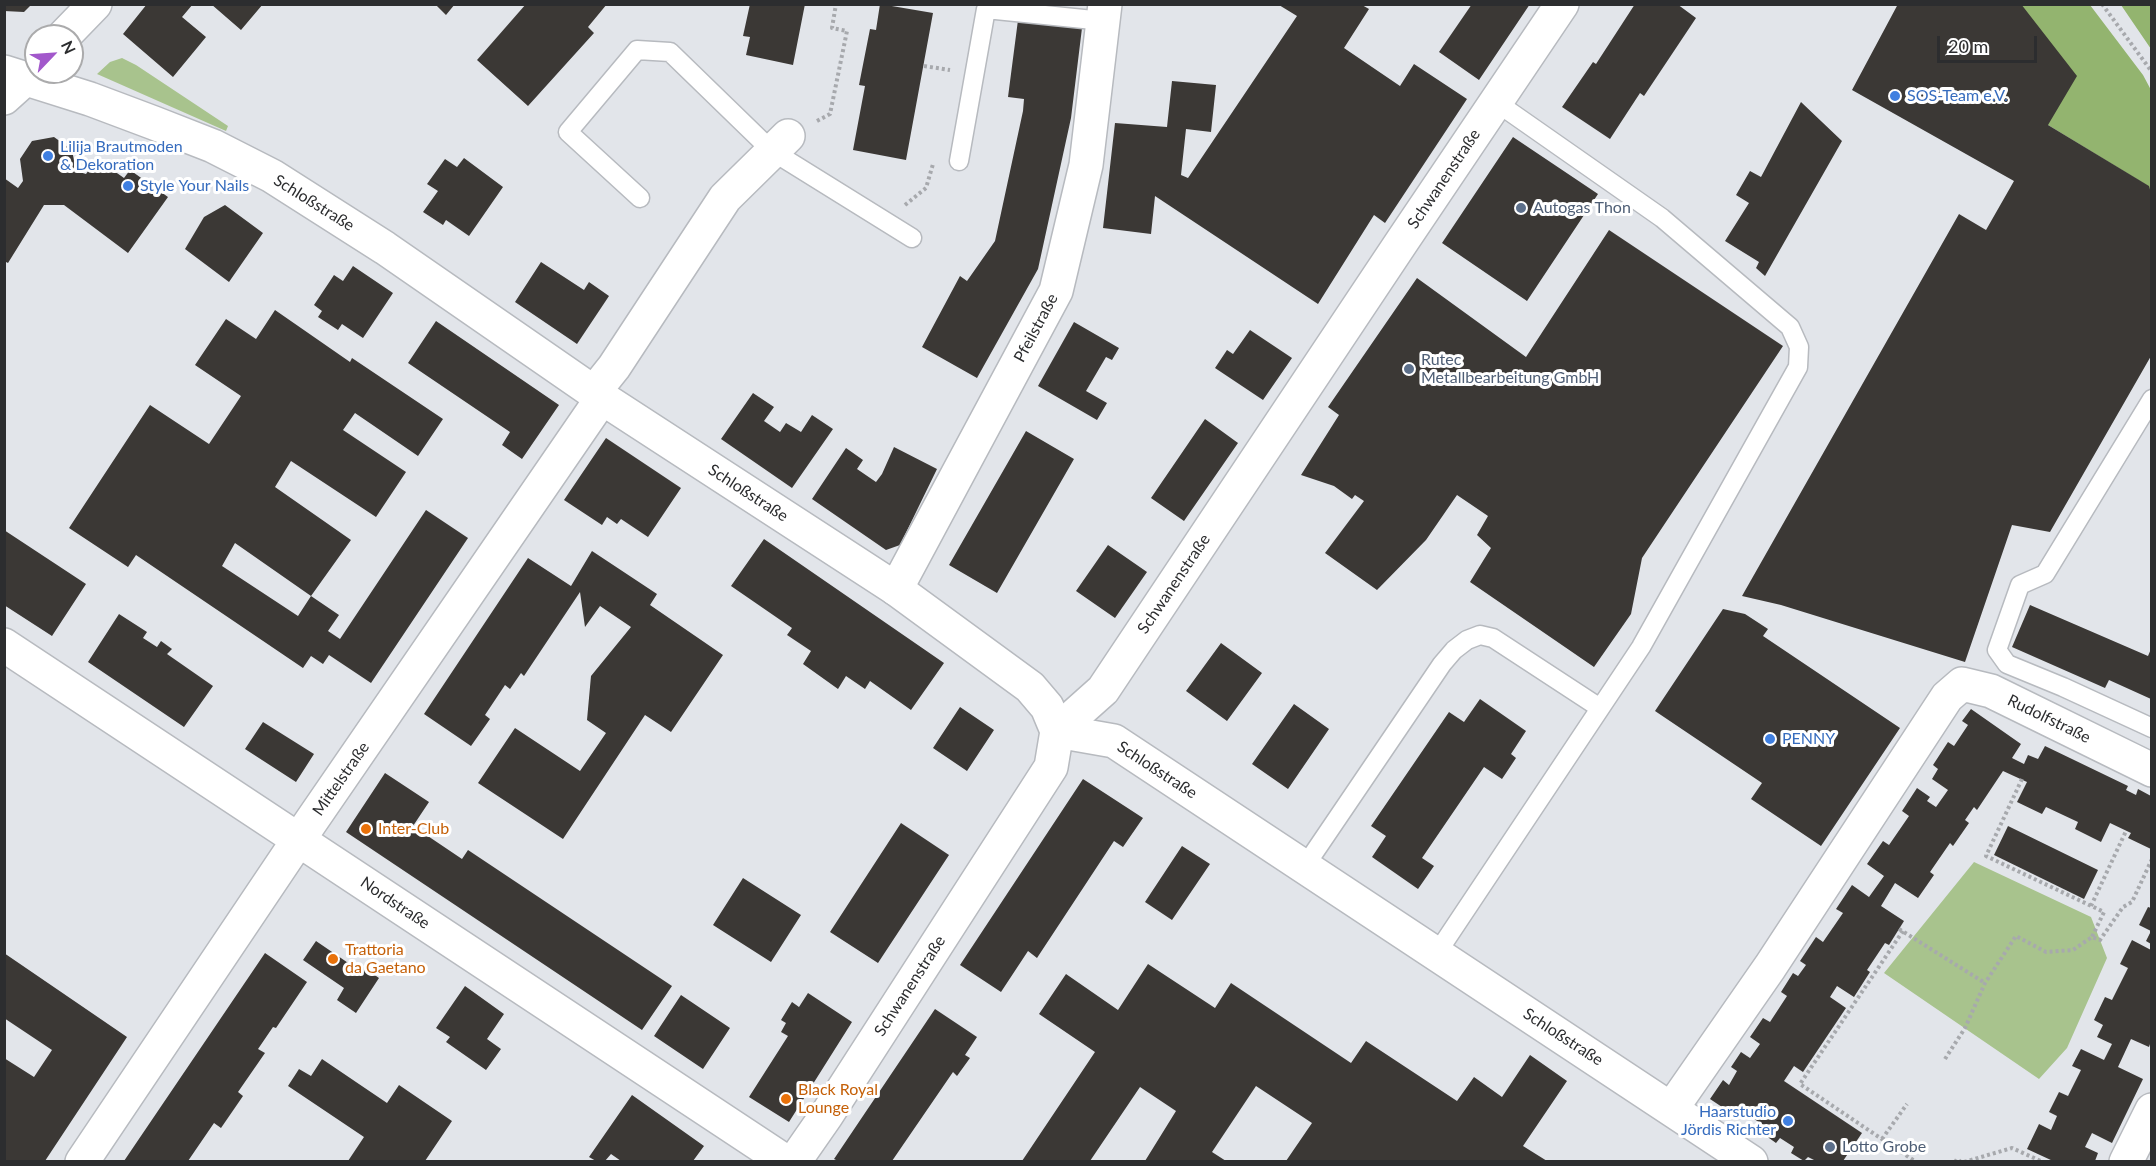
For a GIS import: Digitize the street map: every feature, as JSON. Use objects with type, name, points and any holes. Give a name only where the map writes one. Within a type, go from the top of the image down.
[{"type":"street","points":[[76,24],[95,4]]},
{"type":"street","name":"Schwanenstraße","points":[[794,1161],[838,1097],[1051,767],[1057,730],[1103,690],[1562,4]]},
{"type":"street","name":"Pfeilstraße","points":[[896,589],[1056,291],[1086,165],[1104,13]]},
{"type":"street","name":"Schloßstraße","points":[[17,79],[90,99],[154,123],[213,146],[272,176],[385,248],[598,395],[896,589],[1030,687],[1047,707],[1057,730],[1114,741],[1751,1161]]},
{"type":"street","points":[[598,395],[725,198],[780,144]]},
{"type":"street","name":"Mittelstraße","points":[[82,1161],[598,395]]},
{"type":"street","name":"Nordstraße","points":[[4,645],[502,976],[786,1161]]},
{"type":"street","name":"Rudolfstraße","points":[[1671,1108],[1770,967],[1947,697],[1962,684],[1991,691],[2151,770]]},
{"type":"street","points":[[2126,1161],[2151,1110]]},
{"type":"lane","points":[[958,161],[986,9],[1104,13]]},
{"type":"lane","points":[[640,198],[568,132],[637,50],[670,52],[780,144],[912,238]]},
{"type":"lane","points":[[1437,953],[1641,647],[1798,368],[1799,347],[1790,327],[1662,219],[1496,102]]},
{"type":"lane","points":[[2151,399],[2045,574],[2020,585],[1997,650],[2007,664],[2151,728]]},
{"type":"lane","points":[[1305,866],[1442,664],[1467,640],[1480,635],[1493,638],[1600,708]]},
{"type":"path","points":[[780,144],[830,114],[848,31],[832,28],[836,4]]},
{"type":"path","points":[[2102,4],[2151,72]]},
{"type":"path","points":[[888,223],[911,199],[926,188],[933,162],[958,161]]},
{"type":"path","points":[[1945,1059],[1965,1028],[1985,983],[2016,936],[2046,951],[2073,950],[2092,937],[2104,912],[1986,856],[2022,779]]},
{"type":"path","points":[[2091,906],[2126,831]]},
{"type":"path","points":[[2092,937],[2100,940],[2123,907],[2132,902],[2151,859]]},
{"type":"path","points":[[1916,1161],[1800,1084],[1901,930],[1985,983]]},
{"type":"path","points":[[1882,1139],[1907,1104]]},
{"type":"path","points":[[1955,1161],[2012,1148],[2043,1161]]},
{"type":"green space","points":[[2021,5],[2090,5],[2143,75],[2151,90],[2151,193],[2148,186],[2048,125]]},
{"type":"green space","points":[[2121,5],[2151,5],[2151,49]]},
{"type":"green space","points":[[122,58],[228,126],[226,131],[97,74],[110,62]]},
{"type":"green space","points":[[1974,862],[2091,917],[2107,958],[2067,1048],[2039,1079],[1884,973]]},
{"type":"building","points":[[4,4],[32,4],[24,12],[4,11]]},
{"type":"building","points":[[147,4],[193,4],[182,17],[206,37],[173,77],[123,34]]},
{"type":"building","points":[[211,4],[263,4],[241,30]]},
{"type":"building","points":[[435,4],[455,4],[446,15]]},
{"type":"building","points":[[526,4],[607,4],[588,27],[594,33],[528,106],[477,60]]},
{"type":"building","points":[[750,4],[805,4],[793,65],[746,55],[750,37],[743,36]]},
{"type":"building","points":[[880,4],[933,13],[906,160],[853,150],[865,86],[859,85],[870,29],[876,30]]},
{"type":"building","points":[[1472,4],[1530,4],[1479,80],[1439,52]]},
{"type":"building","points":[[1635,4],[1677,4],[1696,18],[1644,96],[1640,93],[1610,139],[1562,107],[1593,62],[1596,64]]},
{"type":"building","points":[[1898,4],[2021,4],[2077,76],[2048,125],[2149,186],[2151,193],[2151,356],[2050,532],[2012,525],[1965,662],[1781,605],[1742,596],[1959,214],[1986,230],[2014,181],[1852,90]]},
{"type":"building","points":[[1279,5],[1362,5],[1369,9],[1344,48],[1400,86],[1414,64],[1467,99],[1385,223],[1374,215],[1318,304],[1155,196],[1151,234],[1103,228],[1115,123],[1167,127],[1172,81],[1216,85],[1211,132],[1186,129],[1181,175],[1188,178],[1297,16]]},
{"type":"building","points":[[1018,20],[1082,28],[1071,118],[1038,269],[977,378],[922,347],[960,276],[967,281],[995,241],[1023,111],[1024,99],[1008,97]]},
{"type":"building","points":[[1801,102],[1842,141],[1765,276],[1756,268],[1759,262],[1725,241],[1749,203],[1736,195],[1750,171],[1761,177]]},
{"type":"building","points":[[54,137],[72,150],[76,171],[86,174],[97,159],[124,178],[130,170],[168,197],[128,253],[64,205],[44,205],[8,263],[4,261],[4,178],[18,188],[23,181],[20,159],[32,141]]},
{"type":"building","points":[[1513,137],[1598,194],[1527,301],[1442,243]]},
{"type":"building","points":[[464,158],[503,187],[469,236],[446,220],[443,225],[423,212],[438,191],[427,184],[445,159],[457,167]]},
{"type":"building","points":[[225,205],[263,233],[229,282],[185,249],[204,217]]},
{"type":"building","points":[[1609,230],[1783,346],[1642,558],[1631,614],[1594,667],[1470,582],[1491,548],[1477,535],[1488,516],[1457,495],[1426,540],[1377,590],[1325,553],[1364,501],[1355,495],[1352,499],[1334,486],[1301,475],[1339,415],[1328,407],[1417,278],[1526,357]]},
{"type":"building","points":[[541,262],[584,290],[589,282],[609,296],[577,344],[515,302]]},
{"type":"building","points":[[353,266],[393,293],[363,338],[342,324],[338,330],[318,317],[322,311],[314,305],[334,275],[343,281]]},
{"type":"building","points":[[275,310],[350,362],[352,358],[443,419],[418,456],[355,413],[343,430],[406,472],[376,517],[291,461],[275,487],[351,540],[311,596],[339,615],[328,631],[340,639],[426,510],[468,538],[371,683],[329,655],[323,664],[311,656],[303,668],[136,555],[128,567],[69,528],[150,405],[209,444],[241,396],[195,365],[226,319],[256,339]],"holes":[[[235,543],[311,596],[298,616],[222,566]]]},
{"type":"building","points":[[436,321],[559,405],[522,459],[502,445],[510,432],[408,363]]},
{"type":"building","points":[[1074,322],[1119,348],[1112,360],[1106,357],[1086,391],[1107,403],[1097,420],[1038,386]]},
{"type":"building","points":[[1250,330],[1292,358],[1263,400],[1215,368],[1227,350],[1233,354]]},
{"type":"building","points":[[753,393],[774,407],[764,421],[780,432],[786,423],[801,432],[812,415],[833,429],[792,488],[721,439]]},
{"type":"building","points":[[1205,419],[1238,443],[1184,521],[1151,498]]},
{"type":"building","points":[[1026,431],[1074,459],[997,593],[949,565]]},
{"type":"building","points":[[606,438],[681,488],[648,537],[621,519],[617,524],[607,517],[602,525],[564,500]]},
{"type":"building","points":[[894,447],[937,469],[900,545],[886,550],[812,499],[846,448],[863,460],[857,469],[876,482]]},
{"type":"building","points":[[4,530],[86,584],[52,636],[4,605]]},
{"type":"building","points":[[764,539],[944,663],[911,710],[870,681],[865,689],[846,676],[838,689],[803,664],[811,651],[787,635],[792,628],[731,586]]},
{"type":"building","points":[[1108,545],[1147,572],[1115,618],[1076,591]]},
{"type":"building","points":[[592,551],[657,594],[650,605],[723,655],[671,732],[645,715],[563,839],[478,783],[515,728],[580,771],[606,733],[587,720],[591,676],[631,627],[600,606],[585,627],[580,592],[524,676],[521,673],[510,689],[505,685],[485,715],[490,719],[471,746],[424,714],[528,558],[571,586]]},
{"type":"building","points":[[2030,605],[2148,656],[2151,649],[2151,699],[2109,680],[2105,688],[2012,647]]},
{"type":"building","points":[[1723,609],[1745,614],[1768,629],[1763,636],[1900,728],[1821,846],[1751,799],[1762,783],[1655,711]]},
{"type":"building","points":[[119,614],[147,632],[143,638],[157,647],[161,641],[172,649],[167,654],[213,686],[184,727],[88,662]]},
{"type":"building","points":[[1221,643],[1262,673],[1227,721],[1186,691]]},
{"type":"building","points":[[1480,699],[1526,731],[1511,754],[1516,758],[1502,779],[1484,767],[1422,858],[1434,866],[1418,889],[1372,857],[1386,836],[1371,826],[1449,712],[1464,722]]},
{"type":"building","points":[[1294,704],[1329,729],[1288,789],[1252,764]]},
{"type":"building","points":[[960,707],[994,730],[967,771],[933,748]]},
{"type":"building","points":[[1971,709],[2021,744],[2012,758],[2024,764],[2028,755],[2038,759],[2045,746],[2128,786],[2126,790],[2136,795],[2138,789],[2151,796],[2151,849],[2128,838],[2131,833],[2110,823],[2101,842],[2075,829],[2078,822],[2046,807],[2042,814],[2017,802],[2027,782],[2003,771],[1977,810],[1974,807],[1965,820],[1969,823],[1953,846],[1950,843],[1930,872],[1934,875],[1918,898],[1895,883],[1881,906],[1904,921],[1889,945],[1885,943],[1867,970],[1870,972],[1854,997],[1837,986],[1830,997],[1846,1008],[1803,1072],[1794,1066],[1784,1081],[1862,1133],[1843,1161],[1816,1161],[1808,1157],[1804,1161],[1791,1153],[1794,1147],[1780,1138],[1776,1143],[1762,1133],[1766,1127],[1741,1110],[1737,1117],[1710,1099],[1723,1080],[1729,1085],[1737,1071],[1731,1067],[1741,1052],[1750,1058],[1760,1044],[1750,1037],[1763,1018],[1770,1022],[1787,996],[1781,992],[1793,973],[1798,976],[1806,965],[1800,961],[1816,937],[1823,942],[1843,913],[1836,909],[1852,885],[1869,897],[1884,876],[1867,864],[1883,841],[1889,845],[1909,816],[1902,811],[1917,788],[1930,797],[1927,801],[1936,807],[1948,790],[1932,779],[1938,769],[1933,765],[1948,742],[1954,746],[1968,725],[1962,721]]},
{"type":"building","points":[[263,722],[314,754],[296,782],[245,749]]},
{"type":"building","points":[[385,773],[429,802],[413,826],[462,859],[468,850],[672,986],[642,1030],[346,832]]},
{"type":"building","points":[[1083,779],[1143,818],[1123,847],[1114,841],[1037,958],[1028,951],[1001,992],[960,965]]},
{"type":"building","points":[[901,823],[949,855],[878,963],[830,932]]},
{"type":"building","points":[[2008,826],[2098,870],[2084,899],[1994,855]]},
{"type":"building","points":[[1182,846],[1210,864],[1172,920],[1145,902]]},
{"type":"building","points":[[743,878],[801,915],[771,962],[713,925]]},
{"type":"building","points":[[2148,907],[2151,908],[2151,931],[2139,925]]},
{"type":"building","points":[[2151,931],[2151,944],[2146,941]]},
{"type":"building","points":[[2132,940],[2151,950],[2151,1041],[2149,1047],[2131,1039],[2118,1067],[2143,1079],[2112,1143],[2092,1133],[2085,1147],[2098,1153],[2095,1161],[2053,1161],[2027,1149],[2039,1124],[2051,1130],[2057,1116],[2049,1112],[2059,1092],[2068,1096],[2081,1070],[2072,1066],[2081,1049],[2104,1060],[2112,1044],[2097,1037],[2103,1025],[2094,1020],[2105,997],[2112,1000],[2128,968],[2120,964]]},
{"type":"building","points":[[316,941],[357,969],[360,965],[379,978],[356,1013],[337,1000],[344,988],[303,960]]},
{"type":"building","points":[[4,953],[127,1037],[45,1161],[4,1161],[4,1058],[34,1077],[52,1050],[4,1018]]},
{"type":"building","points":[[265,953],[307,982],[276,1028],[273,1027],[258,1049],[265,1053],[238,1092],[243,1096],[221,1128],[214,1123],[188,1161],[124,1161]]},
{"type":"building","points":[[1148,964],[1215,1008],[1231,983],[1351,1063],[1366,1041],[1457,1101],[1474,1077],[1502,1097],[1530,1055],[1567,1081],[1523,1146],[1547,1161],[1286,1161],[1312,1123],[1256,1086],[1212,1152],[1226,1161],[1145,1161],[1176,1111],[1140,1087],[1090,1161],[1022,1161],[1095,1052],[1039,1014],[1066,974],[1118,1010]]},
{"type":"building","points":[[465,986],[504,1014],[487,1039],[501,1049],[486,1070],[446,1042],[450,1037],[436,1028]]},
{"type":"building","points":[[808,993],[852,1022],[789,1122],[749,1097],[788,1036],[781,1032],[786,1023],[781,1020],[792,1002],[799,1007]]},
{"type":"building","points":[[681,995],[730,1028],[703,1069],[654,1036]]},
{"type":"building","points":[[935,1009],[977,1037],[965,1055],[970,1058],[957,1076],[953,1072],[892,1161],[838,1161],[834,1159]]},
{"type":"building","points":[[322,1059],[387,1103],[399,1085],[452,1121],[425,1161],[348,1161],[364,1137],[288,1086],[299,1069],[311,1076]]},
{"type":"building","points":[[632,1095],[704,1146],[693,1161],[621,1161],[611,1154],[605,1161],[596,1161],[589,1157]]},
{"type":"place","name":"SOS-Team e.V.","points":[[1895,96]]},
{"type":"place","name":"Lilija Brautmoden & Dekoration","points":[[48,156]]},
{"type":"place","name":"Style Your Nails","points":[[128,186]]},
{"type":"place","name":"Autogas Thon","points":[[1521,208]]},
{"type":"place","name":"Rutec Metallbearbeitung GmbH","points":[[1409,369]]},
{"type":"place","name":"PENNY","points":[[1770,739]]},
{"type":"place","name":"Inter-Club","points":[[366,829]]},
{"type":"place","name":"Trattoria da Gaetano","points":[[333,959]]},
{"type":"place","name":"Black Royal Lounge","points":[[786,1099]]},
{"type":"place","name":"Haarstudio Jördis Richter","points":[[1788,1121]]},
{"type":"place","name":"Lotto Grobe","points":[[1830,1147]]}]
